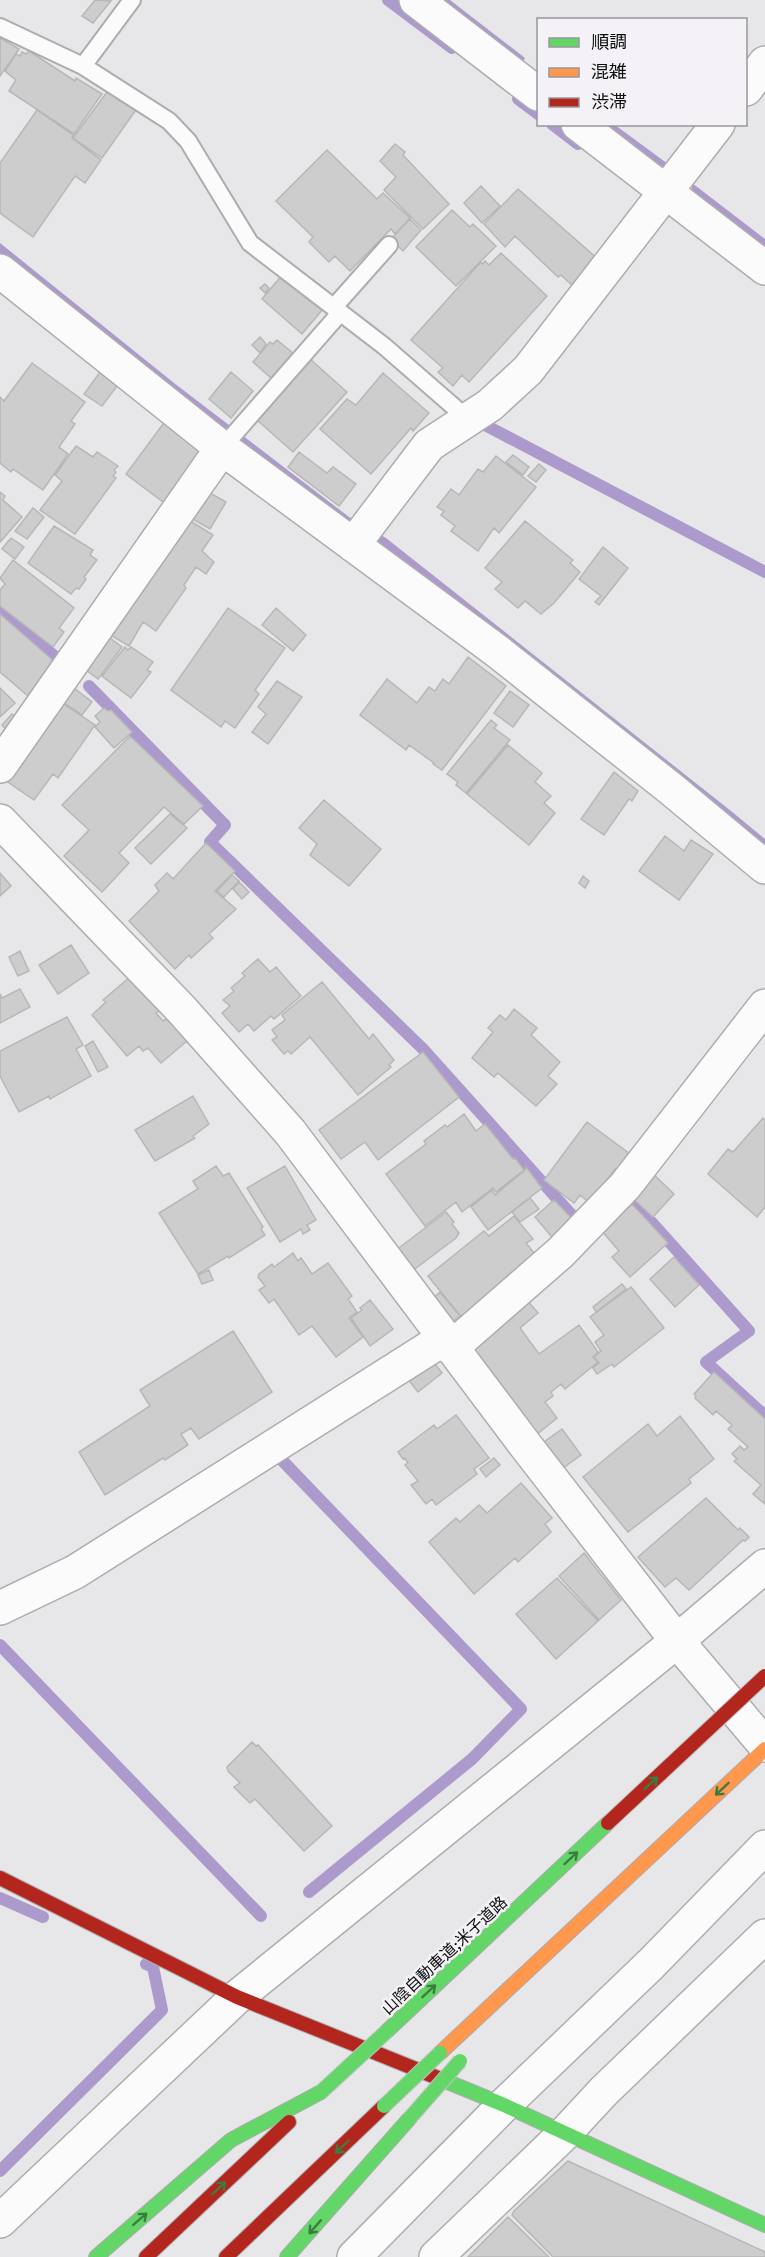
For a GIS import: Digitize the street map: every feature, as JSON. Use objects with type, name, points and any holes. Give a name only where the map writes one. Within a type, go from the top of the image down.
[{"type":"main road","name":"山陰自動車道;米子道路","points":[[146,2257],[765,1676]]},
{"type":"main road","points":[[226,2257],[765,1747]]},
{"type":"main road","points":[[0,1878],[237,1997],[504,2105],[765,2224]]},
{"type":"main road","points":[[491,2025],[592,1909]]},
{"type":"main road","points":[[287,2257],[464,2057]]},
{"type":"main road","points":[[96,2257],[231,2140],[321,2092]]},
{"type":"street","points":[[416,0],[537,93]]},
{"type":"street","points":[[747,88],[765,63]]},
{"type":"street","points":[[581,126],[765,268]]},
{"type":"street","points":[[361,534],[429,445],[490,405],[528,370],[716,126]]},
{"type":"street","points":[[0,272],[361,534],[497,651],[670,788],[765,867]]},
{"type":"street","points":[[0,766],[230,437]]},
{"type":"street","points":[[0,821],[182,1010],[290,1132],[448,1343],[677,1641],[765,1747]]},
{"type":"street","points":[[0,1608],[75,1572],[448,1343],[560,1253],[625,1186],[765,1006]]},
{"type":"street","points":[[2,2214],[237,1997],[677,1641],[765,1566]]},
{"type":"street","points":[[354,2257],[504,2105],[651,1964],[765,1847]]},
{"type":"street","points":[[435,2257],[556,2129],[604,2091],[765,1936]]},
{"type":"lane","points":[[83,66],[132,0]]},
{"type":"lane","points":[[0,27],[83,66],[169,121],[188,141],[250,243],[384,346],[469,420]]},
{"type":"lane","points":[[230,437],[390,245]]},
{"type":"shaded area","points":[[440,0],[450,0],[525,58],[522,63]]},
{"type":"shaded area","points":[[605,126],[616,126],[668,164],[660,167]]},
{"type":"shaded area","points":[[692,183],[765,239],[765,248],[692,192]]},
{"type":"shaded area","points":[[0,243],[174,383],[349,517],[386,538],[731,811],[765,839],[765,854],[0,255]]},
{"type":"building","points":[[95,0],[111,1],[93,23],[82,16]]},
{"type":"building","points":[[0,38],[19,49],[0,76]]},
{"type":"building","points":[[29,51],[75,81],[76,78],[102,94],[74,134],[9,91],[16,80],[5,71],[16,54],[20,56],[22,52],[26,54]]},
{"type":"building","points":[[107,92],[136,110],[102,158],[73,138]]},
{"type":"building","points":[[37,110],[73,135],[72,138],[101,160],[85,183],[75,176],[33,237],[0,213],[0,163]]},
{"type":"building","points":[[395,144],[405,152],[403,155],[449,204],[423,229],[384,190],[396,177],[380,161]]},
{"type":"building","points":[[327,150],[377,199],[383,193],[410,218],[395,234],[391,229],[350,271],[335,256],[329,262],[309,242],[313,237],[276,201]]},
{"type":"building","points":[[481,186],[500,206],[482,223],[464,203]]},
{"type":"building","points":[[518,189],[599,260],[576,289],[561,275],[558,277],[515,236],[505,247],[484,224]]},
{"type":"building","points":[[452,210],[470,227],[473,224],[496,246],[456,286],[416,247]]},
{"type":"building","points":[[410,219],[421,230],[403,251],[391,239]]},
{"type":"building","points":[[501,253],[547,296],[469,382],[462,375],[453,386],[438,372],[443,368],[411,340],[481,262],[483,264],[485,261],[489,265]]},
{"type":"building","points":[[283,274],[323,309],[302,334],[262,299]]},
{"type":"building","points":[[265,284],[269,288],[265,293],[260,288]]},
{"type":"building","points":[[260,337],[266,344],[260,353],[252,345]]},
{"type":"building","points":[[277,340],[293,353],[271,378],[253,362],[270,342],[273,344]]},
{"type":"building","points":[[310,359],[347,392],[293,452],[257,420]]},
{"type":"building","points":[[32,363],[85,402],[71,421],[75,424],[59,447],[68,454],[43,490],[13,469],[11,472],[0,463],[0,397],[4,401]]},
{"type":"building","points":[[103,368],[121,381],[102,406],[84,394]]},
{"type":"building","points":[[231,372],[253,391],[231,418],[209,399]]},
{"type":"building","points":[[383,373],[429,413],[413,431],[411,428],[371,474],[320,429],[347,399],[356,405]]},
{"type":"building","points":[[166,420],[208,450],[167,505],[126,474]]},
{"type":"building","points":[[76,446],[93,457],[97,452],[118,466],[113,476],[116,478],[75,534],[40,510],[62,481],[55,475]]},
{"type":"building","points":[[299,452],[327,473],[333,467],[356,484],[339,506],[288,467]]},
{"type":"building","points":[[513,455],[529,467],[523,475],[506,462]]},
{"type":"building","points":[[496,456],[536,487],[499,533],[494,528],[478,551],[451,531],[455,526],[441,515],[444,511],[437,507],[451,489],[459,495],[478,469],[483,472]]},
{"type":"building","points":[[539,464],[546,470],[536,482],[528,476]]},
{"type":"building","points":[[203,489],[226,502],[210,529],[186,515]]},
{"type":"building","points":[[0,492],[5,496],[3,500],[22,517],[0,542]]},
{"type":"building","points":[[33,508],[44,517],[27,539],[15,531]]},
{"type":"building","points":[[184,517],[213,535],[202,551],[214,562],[206,574],[196,567],[184,585],[186,588],[156,631],[143,622],[129,646],[112,636],[127,614],[120,610]]},
{"type":"building","points":[[525,521],[573,560],[570,563],[580,572],[554,603],[541,614],[525,601],[518,608],[495,589],[502,582],[485,568]]},
{"type":"building","points":[[54,526],[93,550],[90,555],[97,560],[84,577],[86,579],[79,589],[76,588],[71,594],[28,563]]},
{"type":"building","points":[[11,538],[24,547],[15,559],[2,549]]},
{"type":"building","points":[[603,547],[628,568],[599,605],[595,602],[601,596],[579,579]]},
{"type":"building","points":[[13,560],[74,608],[59,628],[64,632],[53,647],[0,606],[0,590],[5,584],[0,578]]},
{"type":"building","points":[[228,608],[285,648],[255,690],[259,694],[235,728],[225,721],[221,727],[171,690]]},
{"type":"building","points":[[276,608],[306,635],[293,651],[262,625]]},
{"type":"building","points":[[0,614],[56,663],[28,696],[0,672]]},
{"type":"building","points":[[106,635],[122,647],[98,679],[82,667]]},
{"type":"building","points":[[125,647],[128,650],[131,647],[153,662],[147,670],[151,672],[131,698],[102,676]]},
{"type":"building","points":[[468,657],[506,686],[442,770],[409,745],[406,750],[360,715],[387,679],[417,703],[429,687],[435,691],[443,679],[449,684]]},
{"type":"building","points":[[277,681],[302,697],[268,744],[252,732],[266,714],[258,707]]},
{"type":"building","points":[[70,685],[92,702],[82,715],[60,700]]},
{"type":"building","points":[[0,688],[15,703],[0,717]]},
{"type":"building","points":[[510,691],[529,705],[513,727],[494,713]]},
{"type":"building","points":[[59,701],[95,725],[58,778],[53,774],[34,800],[5,780]]},
{"type":"building","points":[[104,708],[111,710],[132,732],[114,748],[95,727],[100,722],[95,716]]},
{"type":"building","points":[[12,714],[22,722],[11,735],[2,725]]},
{"type":"building","points":[[491,720],[497,725],[494,728],[510,740],[466,793],[456,785],[458,782],[447,774]]},
{"type":"building","points":[[130,736],[203,806],[184,824],[164,807],[119,853],[129,863],[102,892],[64,856],[89,830],[62,805]]},
{"type":"building","points":[[508,745],[542,773],[535,782],[551,796],[544,803],[555,813],[529,845],[467,794]]},
{"type":"building","points":[[614,772],[638,791],[632,801],[629,799],[604,835],[581,819]]},
{"type":"building","points":[[324,800],[381,849],[349,886],[310,855],[317,844],[299,828]]},
{"type":"building","points":[[170,814],[187,828],[151,864],[135,848]]},
{"type":"building","points":[[665,836],[684,851],[691,840],[713,854],[679,900],[639,871]]},
{"type":"building","points":[[206,843],[235,871],[215,891],[236,909],[209,934],[213,938],[191,958],[189,955],[175,969],[129,921],[159,891],[155,885],[167,873],[173,879]]},
{"type":"building","points":[[0,873],[11,886],[0,896]]},
{"type":"building","points":[[232,875],[239,881],[224,897],[217,891]]},
{"type":"building","points":[[583,876],[589,881],[585,888],[579,883]]},
{"type":"building","points":[[239,882],[249,892],[242,899],[233,889]]},
{"type":"building","points":[[71,945],[89,973],[58,994],[39,965]]},
{"type":"building","points":[[20,951],[29,971],[18,976],[9,957]]},
{"type":"building","points":[[258,959],[270,972],[276,967],[301,996],[274,1019],[271,1016],[254,1031],[248,1024],[239,1032],[222,1013],[230,1006],[223,1000],[234,991],[231,988],[245,976],[242,973]]},
{"type":"building","points":[[130,977],[159,1011],[156,1013],[163,1021],[168,1018],[187,1041],[161,1063],[148,1048],[143,1051],[139,1046],[127,1056],[92,1015],[106,1002],[103,1000]]},
{"type":"building","points":[[322,982],[369,1039],[373,1034],[394,1060],[389,1065],[391,1067],[358,1095],[310,1037],[291,1054],[288,1051],[284,1054],[272,1040],[277,1037],[272,1030],[285,1020],[282,1015]]},
{"type":"building","points":[[20,989],[30,1007],[0,1023],[0,994],[2,998]]},
{"type":"building","points":[[514,1009],[537,1028],[531,1035],[560,1062],[548,1076],[557,1084],[536,1106],[498,1073],[494,1077],[472,1058],[493,1032],[488,1028],[500,1015],[506,1020]]},
{"type":"building","points":[[67,1017],[83,1045],[76,1049],[91,1076],[50,1099],[49,1096],[19,1112],[0,1076],[0,1051]]},
{"type":"building","points":[[93,1041],[108,1067],[98,1072],[85,1046]]},
{"type":"building","points":[[423,1052],[459,1097],[378,1160],[365,1142],[341,1159],[319,1130]]},
{"type":"building","points":[[193,1096],[209,1124],[193,1136],[195,1138],[155,1161],[135,1130]]},
{"type":"building","points":[[464,1114],[476,1131],[485,1124],[524,1170],[496,1192],[493,1188],[462,1212],[456,1202],[425,1226],[386,1174],[426,1144],[424,1141]]},
{"type":"building","points":[[763,1118],[765,1120],[765,1207],[757,1217],[708,1174],[728,1149],[733,1152]]},
{"type":"building","points":[[587,1122],[630,1154],[619,1172],[615,1169],[590,1203],[580,1195],[574,1203],[544,1180]]},
{"type":"building","points":[[216,1166],[223,1176],[229,1173],[263,1227],[261,1229],[265,1235],[198,1274],[159,1213],[198,1189],[193,1181]]},
{"type":"building","points":[[285,1166],[316,1220],[307,1225],[310,1230],[303,1234],[301,1229],[280,1242],[247,1188]]},
{"type":"building","points":[[526,1167],[542,1188],[488,1230],[471,1207],[492,1190],[495,1195]]},
{"type":"building","points":[[650,1171],[674,1194],[653,1217],[628,1194]]},
{"type":"building","points":[[530,1198],[539,1209],[520,1222],[512,1212]]},
{"type":"building","points":[[554,1200],[578,1225],[557,1243],[535,1217]]},
{"type":"building","points":[[632,1204],[668,1243],[630,1277],[612,1257],[619,1251],[602,1231]]},
{"type":"building","points":[[446,1212],[459,1233],[456,1238],[412,1271],[395,1251]]},
{"type":"building","points":[[514,1216],[533,1239],[526,1243],[538,1258],[463,1319],[428,1276],[484,1231],[489,1236]]},
{"type":"building","points":[[293,1253],[298,1261],[301,1258],[312,1274],[328,1263],[352,1296],[348,1299],[357,1312],[349,1318],[363,1337],[336,1357],[312,1326],[299,1335],[274,1299],[269,1303],[259,1290],[265,1286],[258,1277],[259,1274],[272,1264],[274,1267]]},
{"type":"building","points":[[674,1257],[699,1285],[675,1307],[650,1279]]},
{"type":"building","points":[[209,1270],[213,1280],[202,1284],[198,1275]]},
{"type":"building","points":[[622,1284],[626,1289],[596,1312],[593,1307]]},
{"type":"building","points":[[631,1287],[664,1328],[614,1367],[612,1364],[597,1374],[593,1368],[599,1363],[594,1357],[601,1351],[595,1342],[604,1335],[590,1317]]},
{"type":"building","points":[[440,1292],[460,1316],[451,1323],[432,1299]]},
{"type":"building","points":[[526,1299],[538,1313],[520,1328],[539,1354],[579,1325],[598,1352],[593,1357],[598,1362],[565,1389],[561,1384],[551,1392],[553,1396],[545,1402],[557,1418],[536,1435],[466,1346]]},
{"type":"building","points":[[370,1300],[393,1329],[370,1346],[351,1318]]},
{"type":"building","points":[[233,1331],[272,1392],[199,1439],[191,1428],[181,1434],[188,1445],[105,1495],[79,1452],[150,1406],[140,1390]]},
{"type":"building","points":[[431,1359],[442,1373],[418,1392],[407,1378]]},
{"type":"building","points":[[714,1372],[765,1419],[765,1504],[753,1494],[761,1485],[734,1461],[737,1459],[732,1454],[740,1446],[744,1450],[748,1447],[728,1429],[732,1425],[716,1411],[713,1415],[695,1398],[694,1394]]},
{"type":"building","points":[[456,1415],[489,1458],[474,1469],[477,1474],[436,1505],[432,1499],[426,1504],[411,1485],[418,1481],[405,1465],[408,1463],[405,1458],[403,1459],[398,1452],[434,1425],[437,1429]]},
{"type":"building","points":[[680,1416],[714,1459],[689,1479],[691,1483],[628,1532],[583,1477],[648,1424],[657,1436]]},
{"type":"building","points":[[562,1429],[581,1455],[563,1468],[544,1442]]},
{"type":"building","points":[[494,1458],[500,1465],[486,1477],[480,1469]]},
{"type":"building","points":[[521,1483],[552,1518],[545,1524],[551,1532],[518,1562],[515,1558],[474,1594],[429,1542],[456,1518],[460,1522],[479,1505],[487,1513]]},
{"type":"building","points":[[706,1498],[738,1530],[740,1528],[749,1537],[689,1590],[676,1578],[665,1587],[638,1557]]},
{"type":"building","points":[[584,1553],[621,1600],[599,1620],[559,1576]]},
{"type":"building","points":[[557,1578],[598,1621],[556,1659],[516,1614]]},
{"type":"building","points":[[252,1742],[258,1745],[332,1826],[304,1851],[255,1799],[250,1803],[234,1787],[240,1783],[227,1767]]},
{"type":"building","points":[[568,2161],[765,2252],[765,2257],[553,2257],[512,2215]]},
{"type":"building","points":[[508,2217],[549,2257],[468,2257]]},
{"type":"waterway","points":[[388,0],[452,48]]},
{"type":"waterway","points":[[518,99],[537,113]]},
{"type":"waterway","points":[[555,126],[578,144]]},
{"type":"waterway","points":[[485,425],[765,572]]},
{"type":"waterway","points":[[0,609],[60,661]]},
{"type":"waterway","points":[[89,686],[225,825],[210,842],[423,1049],[578,1222]]},
{"type":"waterway","points":[[624,1203],[629,1197],[749,1331],[706,1362],[765,1416]]},
{"type":"waterway","points":[[276,1454],[521,1709],[472,1759],[309,1892]]},
{"type":"waterway","points":[[0,1645],[261,1916]]},
{"type":"waterway","points":[[0,1898],[43,1917]]},
{"type":"waterway","points":[[0,2171],[162,2010],[153,1967],[146,1964]]},
{"type":"traffic: fast","points":[[387,2031],[608,1823]]},
{"type":"traffic: fast","points":[[321,2092],[387,2031]]},
{"type":"traffic: fast","points":[[384,2106],[440,2053]]},
{"type":"traffic: fast","points":[[409,2119],[460,2061]]},
{"type":"traffic: fast","points":[[443,2080],[504,2105],[765,2225]]},
{"type":"traffic: fast","points":[[96,2257],[231,2140],[321,2092]]},
{"type":"traffic: fast","points":[[287,2257],[409,2119]]},
{"type":"traffic: slow","points":[[440,2053],[765,1749]]},
{"type":"traffic: jam","points":[[608,1823],[765,1676]]},
{"type":"traffic: jam","points":[[0,1878],[237,1997],[443,2080]]},
{"type":"traffic: jam","points":[[226,2257],[384,2106]]},
{"type":"traffic: jam","points":[[146,2257],[289,2122]]}]
